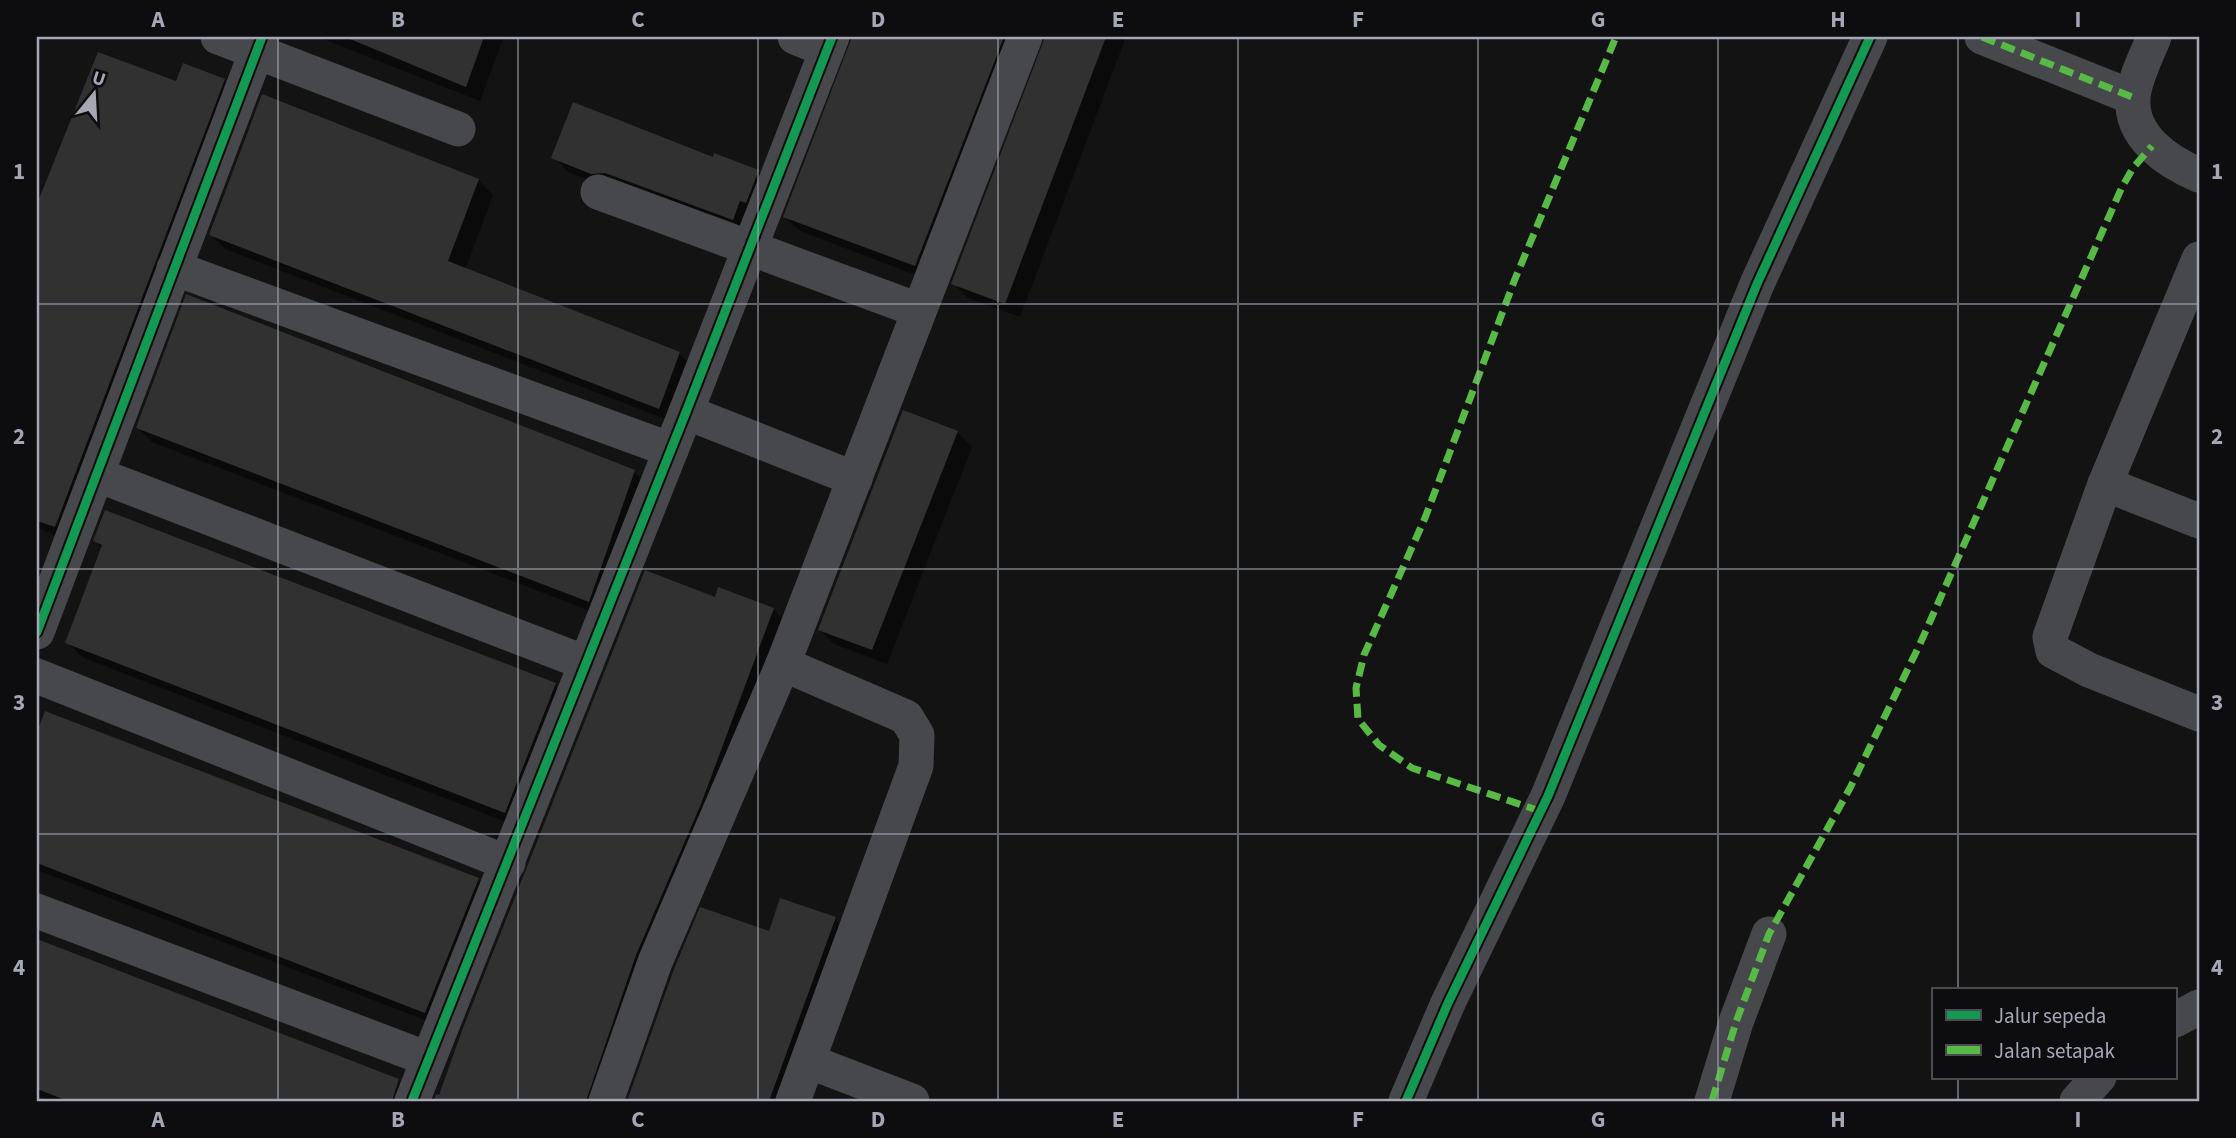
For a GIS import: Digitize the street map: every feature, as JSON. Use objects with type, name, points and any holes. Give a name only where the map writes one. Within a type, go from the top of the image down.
[{"type":"street","points":[[218,37],[259,44],[458,129]]},
{"type":"street","points":[[412,1101],[509,863],[829,43],[795,37]]},
{"type":"street","points":[[606,1101],[655,962],[783,664],[1025,37]]},
{"type":"street","points":[[1406,1101],[1448,1003],[1548,796],[1757,284],[1870,37]]},
{"type":"street","points":[[1982,37],[2133,97]]},
{"type":"street","points":[[2154,37],[2133,97],[2134,119],[2152,146],[2183,168],[2199,175]]},
{"type":"street","points":[[37,632],[259,44]]},
{"type":"street","points":[[598,192],[748,250],[918,310]]},
{"type":"street","points":[[2199,259],[2105,484],[2050,637],[2053,651],[2088,670],[2199,714]]},
{"type":"street","points":[[174,268],[671,450]]},
{"type":"street","points":[[686,412],[855,479]]},
{"type":"street","points":[[98,475],[586,663]]},
{"type":"street","points":[[2105,484],[2199,521]]},
{"type":"street","points":[[783,664],[906,718],[917,735],[916,766],[793,1101]]},
{"type":"street","points":[[37,676],[509,863]]},
{"type":"street","points":[[37,911],[428,1059]]},
{"type":"street","points":[[1712,1101],[1736,1022],[1769,933]]},
{"type":"street","points":[[2176,1019],[2199,1007]]},
{"type":"street","points":[[808,1061],[912,1101]]},
{"type":"street","points":[[2077,1101],[2098,1078]]},
{"type":"building","points":[[345,37],[484,37],[466,87]]},
{"type":"building","points":[[852,37],[1004,37],[915,266],[783,217]]},
{"type":"building","points":[[1045,37],[1106,37],[1005,304],[951,284]]},
{"type":"building","points":[[98,52],[176,81],[183,63],[225,79],[55,527],[37,521],[37,204]]},
{"type":"building","points":[[262,94],[479,179],[448,261],[680,352],[659,409],[209,235]]},
{"type":"building","points":[[573,102],[713,157],[714,153],[759,170],[746,203],[740,201],[733,220],[605,173],[591,174],[551,158]]},
{"type":"building","points":[[186,294],[635,470],[589,602],[136,428]]},
{"type":"building","points":[[903,410],[958,431],[872,650],[818,630]]},
{"type":"building","points":[[105,510],[556,683],[505,813],[65,643],[102,545],[93,541]]},
{"type":"building","points":[[645,570],[715,597],[718,587],[774,608],[701,804],[636,955],[586,1101],[434,1101],[436,1094],[439,1095],[463,1028]]},
{"type":"building","points":[[45,711],[479,878],[425,1013],[37,863],[37,732]]},
{"type":"building","points":[[780,898],[836,917],[769,1101],[627,1101],[674,969],[700,907],[769,931]]},
{"type":"building","points":[[37,939],[399,1079],[392,1101],[68,1101],[37,1089]]},
{"type":"marked path","points":[[1540,811],[1412,768],[1379,745],[1358,719],[1356,688],[1364,655],[1425,518],[1515,279],[1616,37]]},
{"type":"marked path","points":[[1982,37],[2132,97]]},
{"type":"marked path","points":[[1712,1101],[1736,1022],[1769,934],[1850,788],[1920,644],[2122,187],[2133,168],[2152,146]]},
{"type":"cycle path","points":[[37,632],[262,37]]},
{"type":"cycle path","points":[[412,1101],[832,37]]},
{"type":"cycle path","points":[[1406,1101],[1448,1003],[1548,796],[1757,284],[1870,37]]}]
